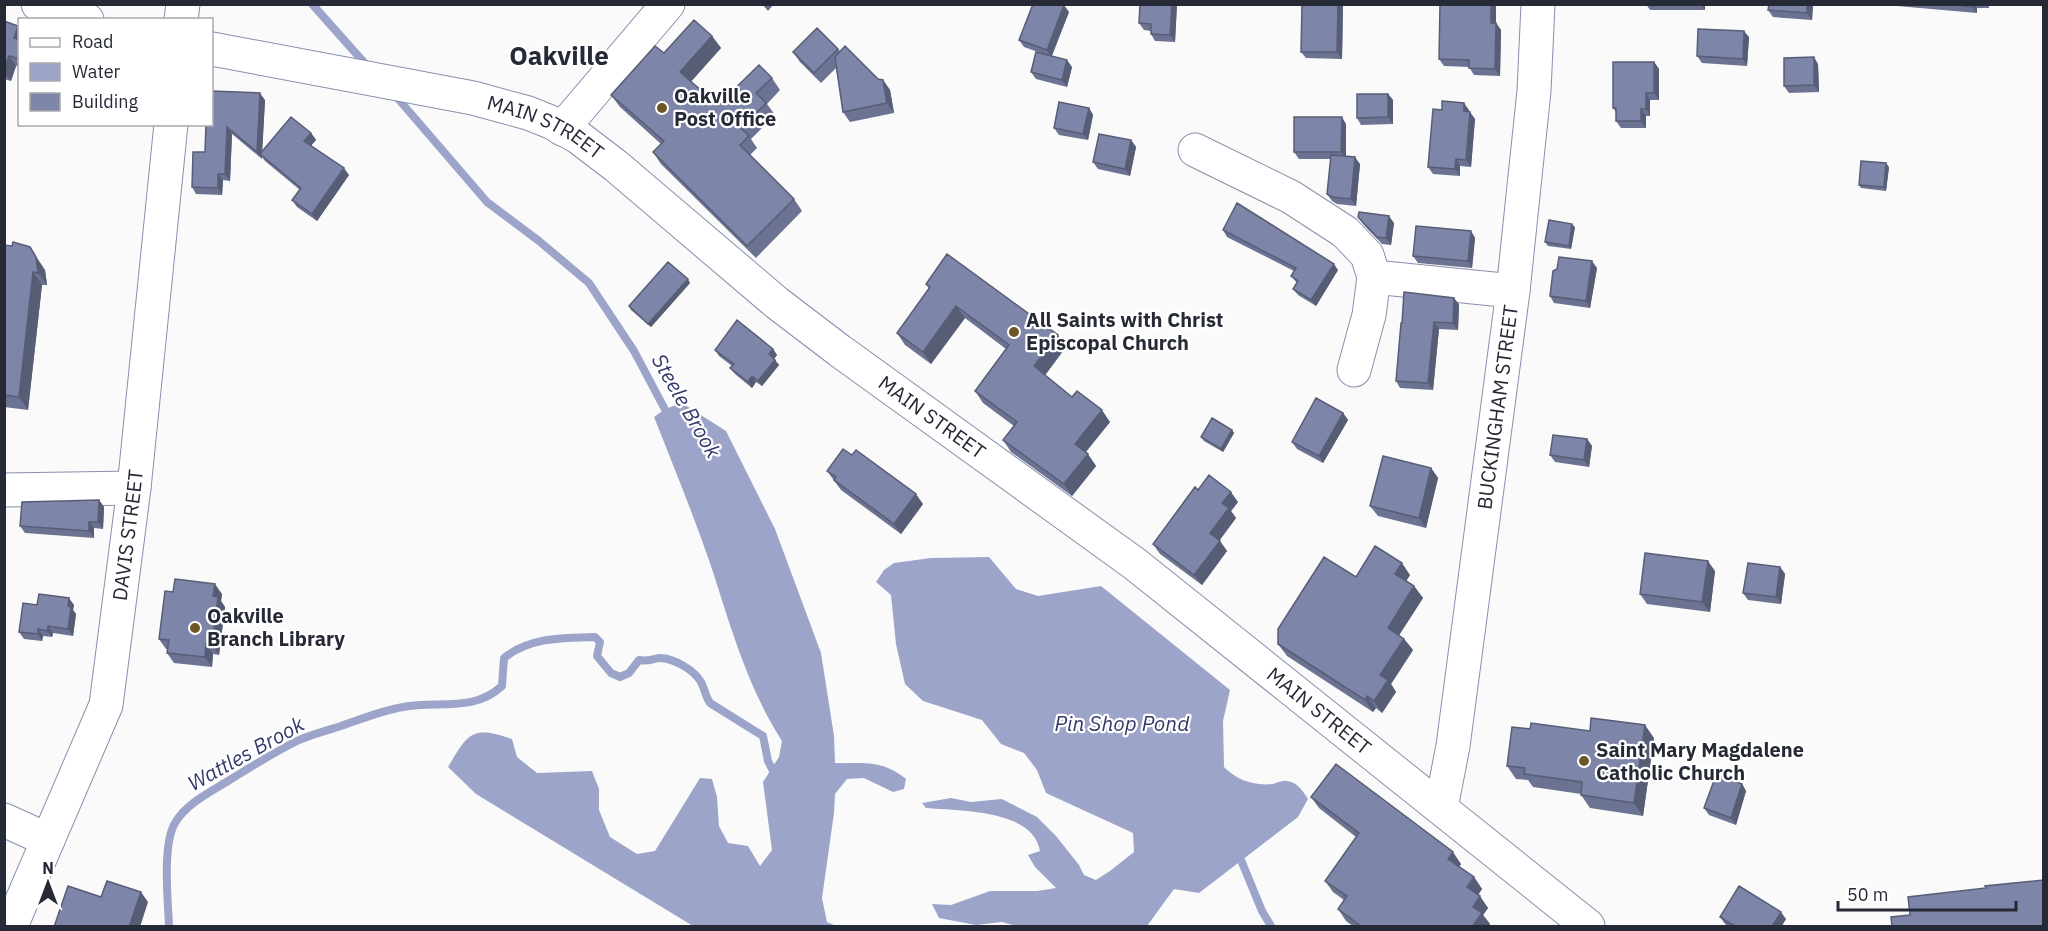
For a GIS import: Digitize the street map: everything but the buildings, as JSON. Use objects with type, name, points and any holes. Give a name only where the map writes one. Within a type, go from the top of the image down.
[{"type":"main road","points":[[38,4],[81,18]]},
{"type":"main road","points":[[562,129],[668,4]]},
{"type":"main road","name":"BUCKINGHAM STREET","points":[[1441,808],[1453,746],[1513,291],[1534,91],[1538,4]]},
{"type":"main road","name":"MAIN STREET","points":[[213,49],[438,90],[514,108],[540,117],[562,129],[603,156],[777,303],[840,351],[1135,564],[1588,927]]},
{"type":"main road","name":"DAVIS STREET","points":[[11,927],[106,705],[134,488],[171,126]]},
{"type":"main road","points":[[1195,150],[1291,197],[1345,232],[1367,255],[1374,277],[1369,315],[1354,370]]},
{"type":"main road","points":[[1374,277],[1513,291]]},
{"type":"main road","points":[[4,490],[134,488]]},
{"type":"main road","points":[[4,820],[48,840]]},
{"type":"water","points":[[682,403],[726,431],[775,529],[821,653],[834,736],[835,763],[880,765],[906,779],[904,789],[893,792],[864,778],[847,779],[835,794],[822,898],[827,922],[836,926],[693,926],[476,794],[448,767],[466,740],[479,733],[488,733],[512,739],[517,757],[537,773],[592,771],[599,789],[599,810],[610,837],[637,854],[655,851],[700,778],[712,779],[717,797],[719,826],[728,843],[748,846],[760,866],[772,850],[763,782],[779,757],[782,741],[749,677],[683,490],[654,417],[665,409]]},
{"type":"water","name":"Pin Shop Pond","points":[[989,557],[1016,589],[1038,596],[1101,586],[1230,690],[1223,721],[1224,767],[1240,779],[1252,783],[1273,784],[1285,781],[1297,785],[1308,799],[1298,817],[1199,893],[1174,889],[1147,926],[1016,926],[1002,922],[976,925],[939,918],[932,904],[951,905],[990,891],[1037,891],[1056,888],[1035,867],[1028,855],[1040,851],[1034,837],[1024,827],[993,815],[926,808],[922,803],[951,798],[971,802],[1002,799],[1037,817],[1056,836],[1084,875],[1096,880],[1134,852],[1133,833],[1046,793],[1037,770],[1024,753],[1001,744],[982,720],[923,701],[905,684],[896,644],[891,595],[876,582],[884,570],[894,563],[931,558]]},
{"type":"waterway","name":"Steele Brook","points":[[312,4],[369,68]]},
{"type":"waterway","name":"Steele Brook","points":[[394,94],[487,202],[589,283],[634,351],[669,417]]},
{"type":"waterway","name":"Wattles Brook","points":[[169,926],[168,845],[175,823],[192,804],[272,755],[308,736],[394,709],[479,700],[502,686],[504,658],[536,642],[595,637],[600,642],[597,656],[611,673],[620,677],[629,673],[639,660],[661,658],[684,666],[701,682],[710,703],[763,736],[768,761],[776,777]]},
{"type":"waterway","name":"Steele Brook","points":[[1232,855],[1241,860],[1262,911],[1271,926]]},
{"type":"place","name":"Oakville Post Office","points":[[662,108]]},
{"type":"place","name":"All Saints with Christ Episcopal Church","points":[[1014,332]]},
{"type":"place","name":"Oakville Branch Library","points":[[195,628]]},
{"type":"place","name":"Saint Mary Magdalene Catholic Church","points":[[1584,761]]},
{"type":"district","name":"Oakville","points":[[559,56]]}]
